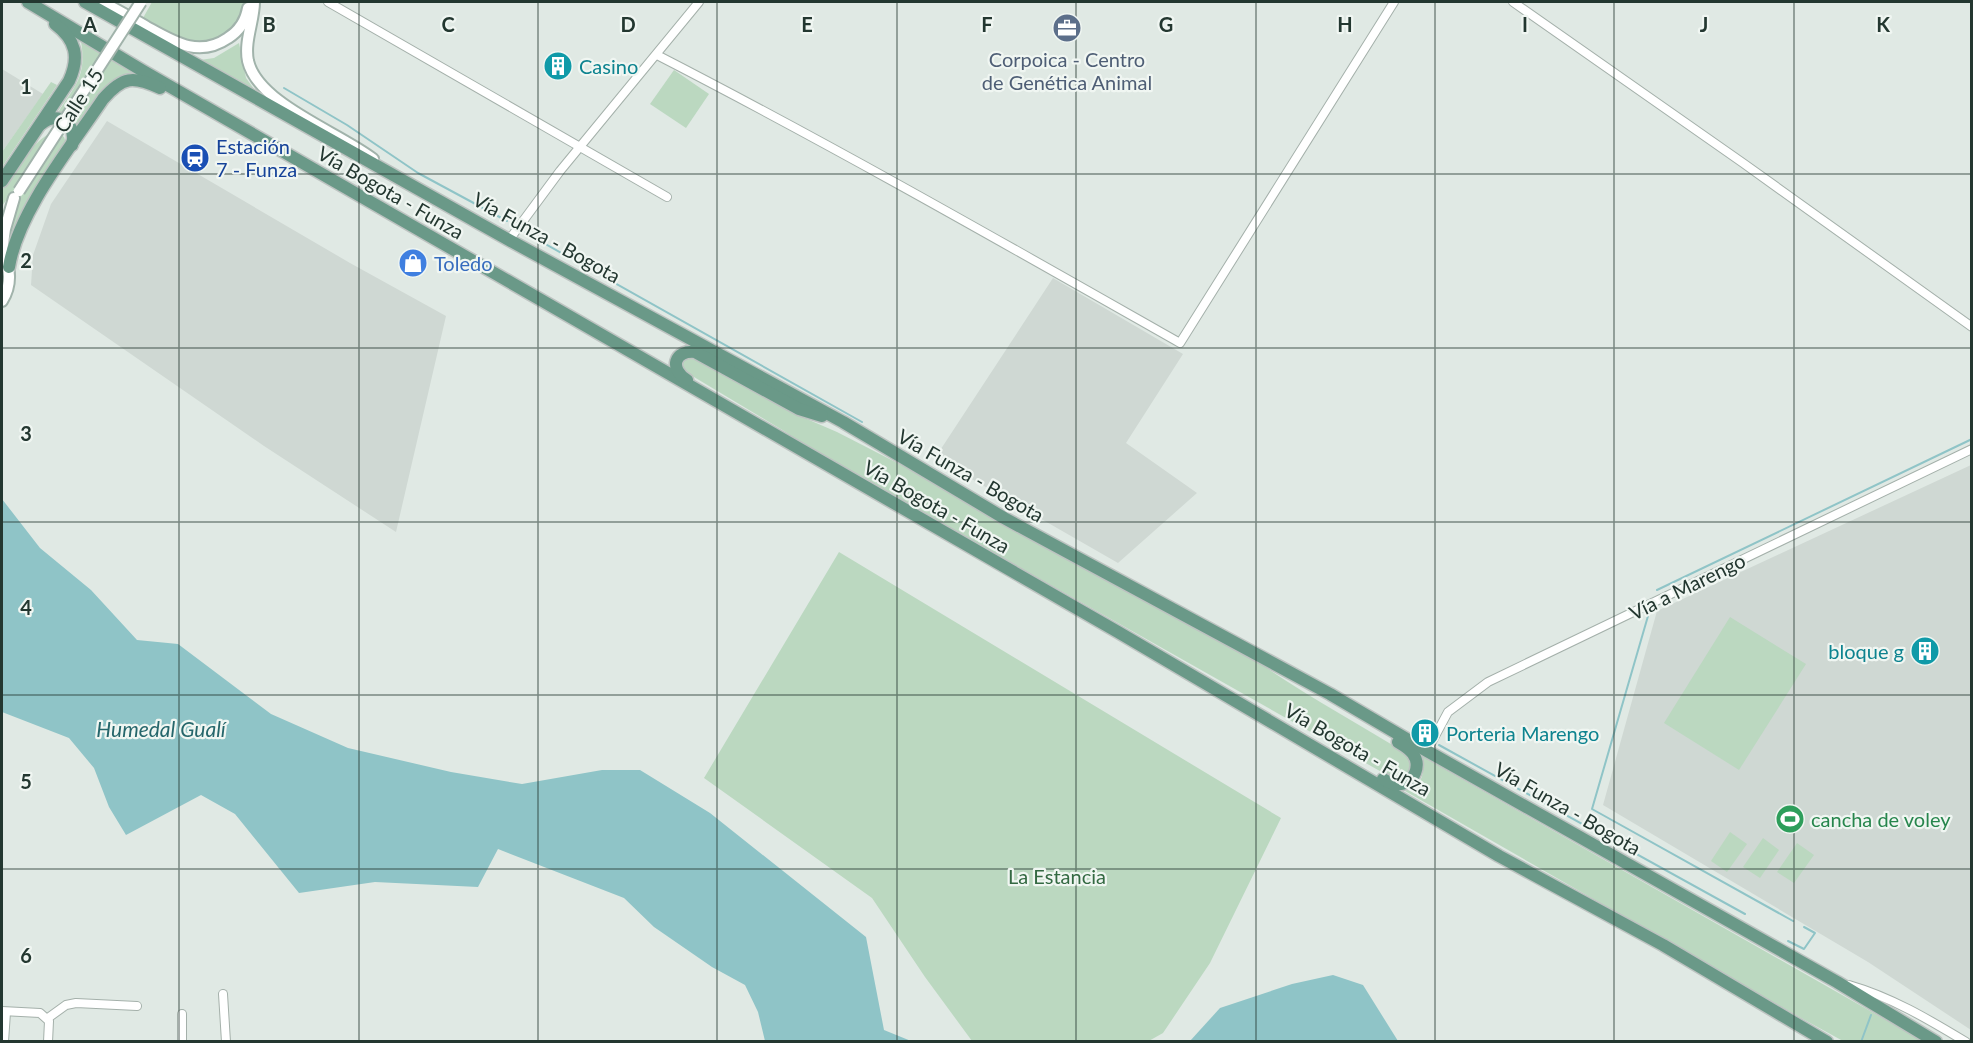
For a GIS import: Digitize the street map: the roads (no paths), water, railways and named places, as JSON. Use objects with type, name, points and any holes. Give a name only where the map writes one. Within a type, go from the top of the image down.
[{"type":"main road","points":[[2,180],[69,81],[75,68],[76,57],[68,36],[22,2]]},
{"type":"main road","name":"Vía Bogota - Funza","points":[[28,2],[490,273],[804,452],[1499,856],[1654,940],[1827,1041]]},
{"type":"main road","name":"Vía Funza - Bogota","points":[[85,2],[509,240],[843,422],[1013,523],[1330,694],[1837,982],[1936,1041]]},
{"type":"main road","points":[[9,267],[17,236],[32,206],[103,99],[118,84],[125,80],[135,79],[147,82],[209,113],[224,117]]},
{"type":"main road","points":[[40,124],[49,118],[60,118],[65,121],[69,124],[73,134],[72,145]]},
{"type":"main road","points":[[804,452],[782,435],[680,376],[676,369],[676,361],[681,354],[687,351],[695,352],[799,409],[843,422]]},
{"type":"main road","points":[[1228,697],[1275,717],[1393,784],[1407,783],[1417,770],[1414,754],[1407,748],[1251,651]]},
{"type":"street","points":[[102,2],[180,45],[209,48],[232,36],[240,27],[246,16],[248,2]]},
{"type":"street","name":"Calle 15","points":[[2,212],[17,194],[141,2]]},
{"type":"street","points":[[254,2],[247,46],[248,60],[253,74],[262,87],[274,99],[359,148],[390,172]]},
{"type":"street","points":[[328,2],[667,197]]},
{"type":"street","points":[[509,240],[560,171],[699,2]]},
{"type":"street","points":[[657,55],[760,108],[939,206],[1179,343],[1394,2]]},
{"type":"street","points":[[1513,2],[1734,156],[1971,327]]},
{"type":"street","name":"Calle 15","points":[[2,252],[5,229],[17,194]]},
{"type":"street","points":[[2,252],[9,267],[8,289],[2,302]]},
{"type":"street","name":"Vía a Marengo","points":[[1427,751],[1448,712],[1488,682],[1971,449]]},
{"type":"street","name":"Vía Funza - Bogota","points":[[1837,982],[1870,991],[1916,1012],[1966,1041]]},
{"type":"street","points":[[223,994],[226,1041]]},
{"type":"street","points":[[48,1018],[66,1005],[76,1003],[137,1006]]},
{"type":"street","points":[[4,1041],[4,1011],[40,1013],[48,1018],[50,1020],[48,1041]]},
{"type":"street","points":[[182,1014],[182,1041]]},
{"type":"water","name":"Humedal Gualí","points":[[2,499],[40,548],[91,590],[137,640],[178,644],[271,714],[348,748],[451,772],[522,784],[602,770],[640,770],[710,813],[866,937],[884,1030],[911,1041],[765,1041],[758,1012],[745,985],[712,967],[654,927],[624,898],[498,849],[478,887],[375,882],[299,893],[235,814],[201,795],[126,835],[109,807],[94,768],[69,738],[2,712]]},
{"type":"water","points":[[1333,975],[1363,985],[1398,1041],[1190,1041],[1220,1008],[1292,984]]},
{"type":"waterway","points":[[284,88],[347,125],[418,173],[507,221]]},
{"type":"waterway","points":[[524,232],[862,422]]},
{"type":"waterway","points":[[1657,590],[1972,439]]},
{"type":"waterway","points":[[1648,616],[1592,809],[1793,921]]},
{"type":"waterway","points":[[1439,745],[1745,914]]},
{"type":"waterway","points":[[1788,941],[1804,949],[1815,933],[1804,927]]},
{"type":"waterway","points":[[1861,1042],[1871,1015]]},
{"type":"place","name":"Corpoica - Centro de Genética Animal","points":[[1067,28]]},
{"type":"place","name":"Casino","points":[[558,66]]},
{"type":"place","name":"Estación 7 - Funza","points":[[195,158]]},
{"type":"place","name":"Toledo","points":[[413,263]]},
{"type":"place","name":"bloque g","points":[[1925,651]]},
{"type":"place","name":"Porteria Marengo","points":[[1425,733]]},
{"type":"place","name":"cancha de voley","points":[[1790,819]]},
{"type":"park label","name":"La Estancia","points":[[1057,876]]}]
